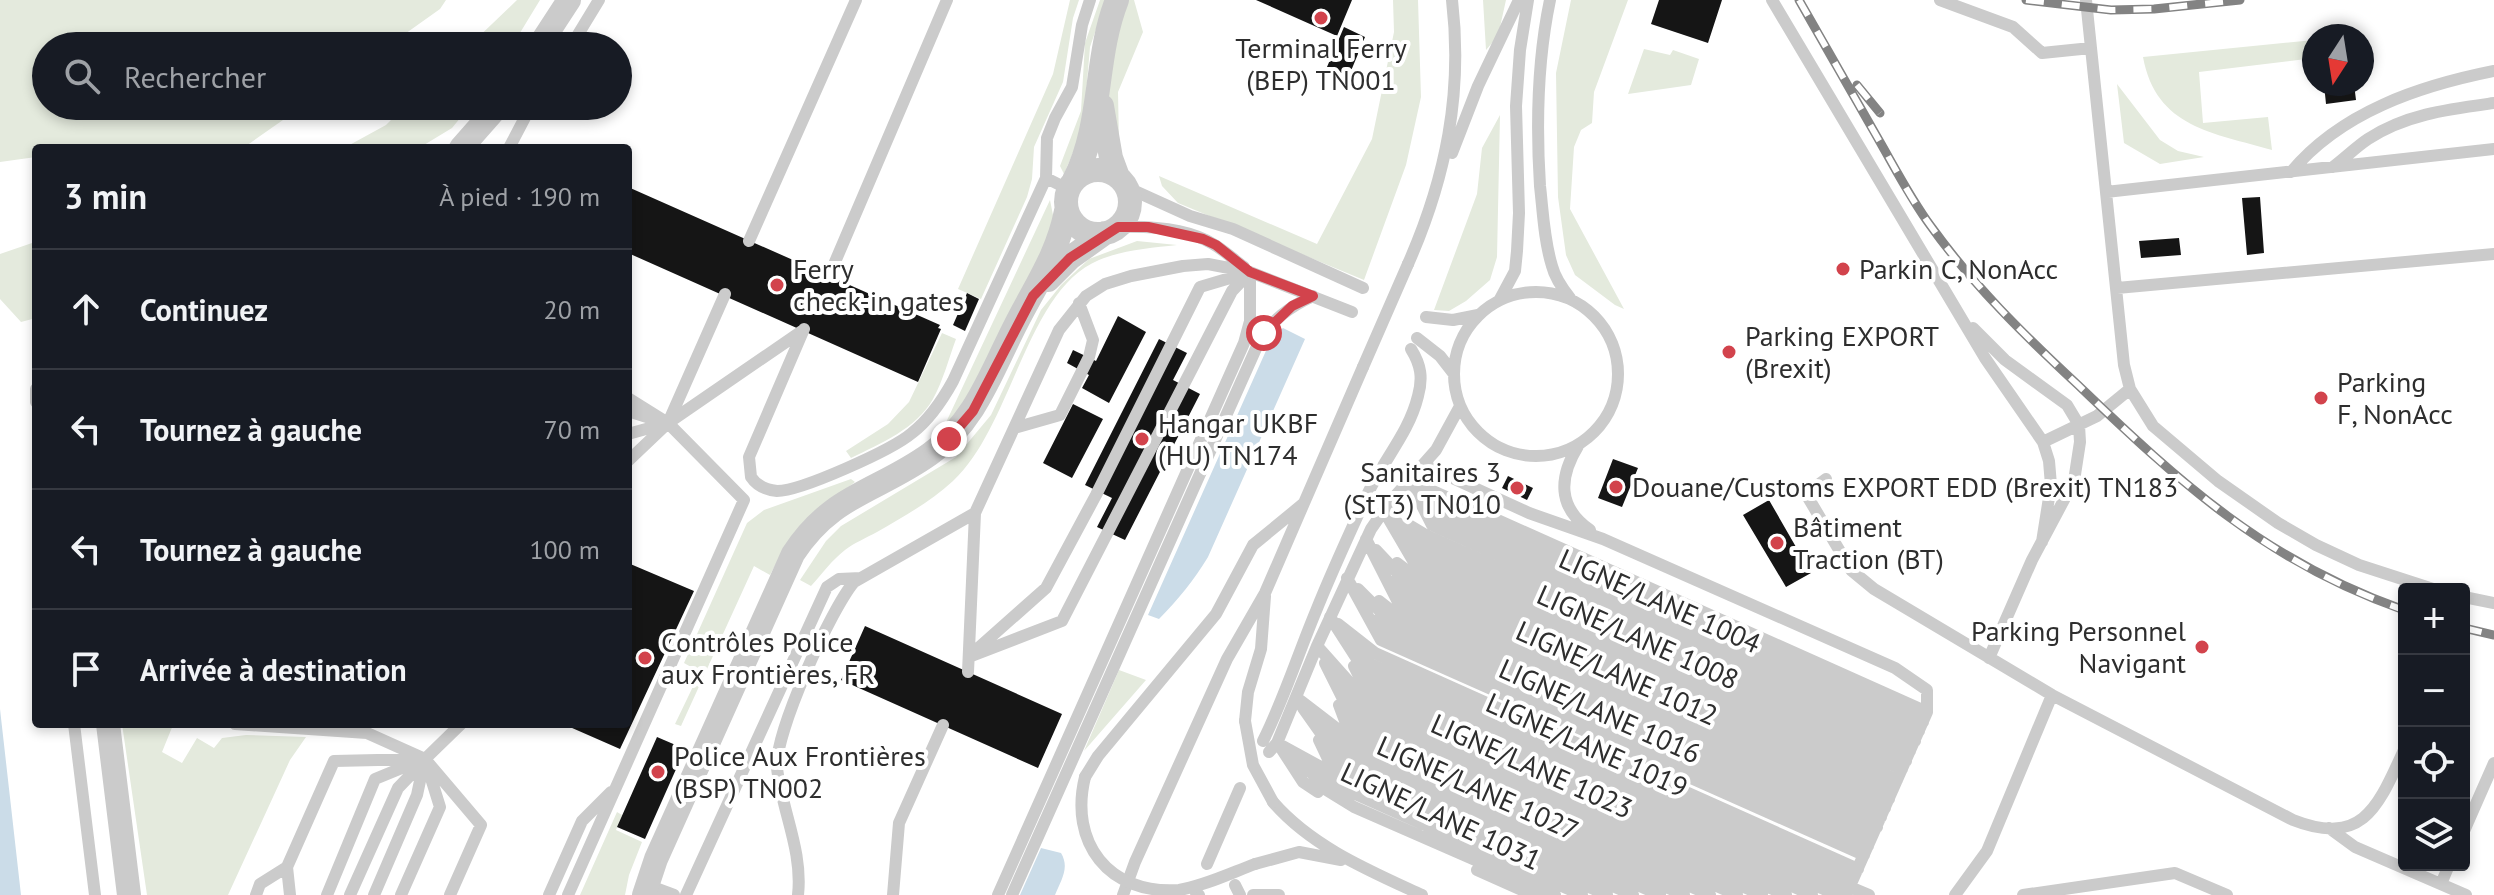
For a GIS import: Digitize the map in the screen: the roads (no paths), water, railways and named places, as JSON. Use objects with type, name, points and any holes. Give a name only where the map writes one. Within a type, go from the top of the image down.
[{"type":"street","points":[[548,32],[569,0]]},
{"type":"street","points":[[645,890],[793,554],[809,531],[832,509],[928,456],[956,432],[981,398],[1055,252],[1069,193],[1089,142],[1106,33],[1117,0]]},
{"type":"street","points":[[1033,296],[1070,258],[1112,230],[1129,208],[1108,148],[1099,77]]},
{"type":"street","points":[[463,144],[485,120]]},
{"type":"street","points":[[1112,230],[1084,231],[1073,223],[1069,193],[1082,174],[1095,170],[1109,172],[1122,182]]},
{"type":"street","points":[[108,728],[129,895]]},
{"type":"lane","points":[[580,32],[599,0]]},
{"type":"lane","points":[[749,241],[856,0]]},
{"type":"lane","points":[[829,276],[947,0]]},
{"type":"lane","points":[[632,457],[668,423],[804,329],[749,457],[751,477],[760,486],[782,491],[799,486],[878,454],[901,442],[930,418],[953,381],[1046,178],[1047,138],[1072,87],[1082,25],[1090,0]]},
{"type":"lane","points":[[1434,197],[1448,147],[1455,87],[1452,0]]},
{"type":"lane","points":[[1123,895],[1227,659],[1265,593],[1408,264],[1478,86],[1519,0]]},
{"type":"lane","points":[[1500,299],[1515,271],[1517,251],[1516,106],[1528,0]]},
{"type":"lane","points":[[1550,0],[1541,57],[1538,149],[1551,265],[1570,298]]},
{"type":"lane","points":[[1772,0],[1985,358],[2043,442],[2049,461],[2051,485],[2042,542]]},
{"type":"lane","points":[[1940,0],[2013,27],[2042,53],[2091,48]]},
{"type":"lane","points":[[2086,0],[2124,365],[2130,389],[2140,408],[2162,435],[2218,481],[2278,523],[2359,565],[2414,583]]},
{"type":"lane","points":[[2291,172],[2308,151],[2357,118],[2401,95],[2494,71]]},
{"type":"lane","points":[[2333,167],[2367,140],[2395,124],[2427,113],[2494,103]]},
{"type":"lane","points":[[511,144],[524,120]]},
{"type":"lane","points":[[2106,192],[2494,149]]},
{"type":"lane","points":[[1046,178],[1069,193]]},
{"type":"lane","points":[[1122,182],[1190,216],[1233,229],[1363,288]]},
{"type":"lane","points":[[1112,230],[1148,227],[1203,239],[1216,245],[1250,272]]},
{"type":"lane","points":[[2117,288],[2494,254]]},
{"type":"lane","points":[[968,672],[975,513],[1059,330],[1079,303],[1105,284],[1183,266],[1218,265],[1250,272],[1352,312]]},
{"type":"lane","points":[[969,657],[1062,621],[1232,291],[1250,272]]},
{"type":"lane","points":[[969,657],[1046,588],[1200,287],[1250,272]]},
{"type":"lane","points":[[998,895],[1244,343],[1250,321],[1250,272]]},
{"type":"lane","points":[[1580,444],[1544,456],[1507,450],[1490,442],[1476,430],[1460,406],[1454,374],[1460,342],[1478,315],[1500,299],[1535,291],[1570,298],[1585,307],[1604,326],[1616,350],[1618,386],[1610,411],[1600,426],[1580,444],[1567,465],[1566,501],[1580,523],[1603,539]]},
{"type":"lane","points":[[668,423],[725,294]]},
{"type":"lane","points":[[1012,895],[1258,344],[1276,320],[1292,306],[1313,296]]},
{"type":"lane","points":[[1014,428],[1060,415],[1089,357],[1093,340],[1079,303]]},
{"type":"lane","points":[[1954,303],[1989,346],[2067,405],[2079,425],[2077,474],[1989,658]]},
{"type":"lane","points":[[1426,317],[1453,320],[1478,315]]},
{"type":"lane","points":[[1270,745],[1316,610],[1368,491],[1406,431],[1414,409],[1421,379],[1414,344],[1440,356],[1454,374]]},
{"type":"lane","points":[[2043,442],[2104,411],[2130,389]]},
{"type":"lane","points":[[568,895],[744,500],[668,423],[632,400]]},
{"type":"lane","points":[[1270,745],[1297,698],[1366,539],[1384,511],[1442,442],[1460,406]]},
{"type":"lane","points":[[632,412],[668,423]]},
{"type":"lane","points":[[632,430],[668,423]]},
{"type":"lane","points":[[1424,465],[1540,518],[1603,539],[1895,668],[1927,690],[1895,784],[1849,886]]},
{"type":"lane","points":[[1826,479],[1806,494],[1851,570],[1889,599],[2052,695],[2293,820],[2318,828],[2352,823],[2371,812],[2381,800],[2398,763]]},
{"type":"lane","points":[[1409,480],[1895,784]]},
{"type":"lane","points":[[1409,480],[1436,516],[1895,784]]},
{"type":"lane","points":[[1305,502],[1253,545],[1216,614],[1098,756],[1085,777],[1080,799],[1082,824],[1089,849],[1103,868],[1123,881],[1148,890],[1180,890],[1299,852],[1352,862]]},
{"type":"lane","points":[[1384,511],[1895,784]]},
{"type":"lane","points":[[1384,511],[1419,554],[1895,784]]},
{"type":"lane","points":[[798,895],[798,855],[779,778],[779,741],[837,608],[845,592],[861,578],[975,513]]},
{"type":"lane","points":[[1366,539],[1410,573],[1895,784]]},
{"type":"lane","points":[[1366,539],[1402,592],[1895,784]]},
{"type":"lane","points":[[686,895],[827,587],[839,579],[861,578]]},
{"type":"lane","points":[[1347,578],[1393,612],[1895,784]]},
{"type":"lane","points":[[1347,578],[1385,631],[1895,784]]},
{"type":"lane","points":[[1265,593],[1261,649],[1248,692],[1245,721],[1253,765],[1273,802],[1290,820],[1352,862],[1422,895]]},
{"type":"lane","points":[[2470,602],[2494,603]]},
{"type":"lane","points":[[1330,617],[1375,653],[1869,895]]},
{"type":"lane","name":"LIGNE/LANE 1019","points":[[1330,617],[1366,673],[1849,886]]},
{"type":"lane","points":[[1317,646],[1345,721],[1737,895]]},
{"type":"lane","points":[[1317,646],[1354,701],[1786,895]]},
{"type":"lane","points":[[1317,646],[1358,692],[1812,895]]},
{"type":"lane","name":"LIGNE/LANE 1023","points":[[1317,646],[1349,711],[1762,895]]},
{"type":"lane","points":[[1955,895],[1987,851],[2052,695]]},
{"type":"lane","points":[[1297,698],[1328,759],[1633,895]]},
{"type":"lane","points":[[1297,698],[1336,740],[1684,895]]},
{"type":"lane","points":[[1297,698],[1340,731],[1710,895]]},
{"type":"lane","name":"LIGNE/LANE 1027","points":[[1297,698],[1332,749],[1660,895]]},
{"type":"lane","points":[[893,895],[899,823],[943,725]]},
{"type":"lane","points":[[74,728],[95,895]]},
{"type":"lane","points":[[294,728],[367,733],[425,759],[481,825],[450,895]]},
{"type":"lane","points":[[350,895],[398,788],[457,728]]},
{"type":"lane","points":[[1270,745],[1303,782],[1351,814],[1533,895]]},
{"type":"lane","points":[[1270,745],[1315,776],[1582,895]]},
{"type":"lane","points":[[1270,745],[1607,895]]},
{"type":"lane","name":"LIGNE/LANE 1031","points":[[1270,745],[1312,782],[1354,807],[1555,895]]},
{"type":"lane","points":[[290,895],[287,867],[334,761],[425,759]]},
{"type":"lane","points":[[327,895],[375,779],[425,759]]},
{"type":"lane","points":[[374,895],[417,795],[425,759]]},
{"type":"lane","points":[[401,895],[440,807],[425,759]]},
{"type":"lane","points":[[2470,817],[2494,763]]},
{"type":"lane","points":[[549,895],[582,821],[616,787]]},
{"type":"lane","points":[[1207,864],[1240,788]]},
{"type":"lane","points":[[2329,828],[2355,847],[2466,895]]},
{"type":"lane","points":[[1215,847],[1223,860]]},
{"type":"lane","points":[[256,895],[260,884],[287,867]]},
{"type":"lane","points":[[2441,884],[2446,871]]},
{"type":"lane","points":[[2024,895],[2175,873],[2227,895]]},
{"type":"lane","points":[[645,890],[674,895]]},
{"type":"lane","points":[[1253,895],[1274,894]]},
{"type":"water","points":[[1283,328],[1305,339],[1208,557],[1185,590],[1159,619],[1148,615],[1269,344]]},
{"type":"water","points":[[0,709],[21,895],[0,895]]},
{"type":"water","points":[[1041,848],[1061,853],[1064,858],[1064,874],[1055,895],[1020,895]]},
{"type":"railway","points":[[1799,0],[1923,215],[1981,289],[2019,328],[2153,455],[2228,516],[2310,568],[2355,591],[2398,608]]},
{"type":"railway","points":[[2026,0],[2111,10],[2240,0]]},
{"type":"railway","points":[[1857,85],[1880,113]]},
{"type":"railway","points":[[2470,629],[2494,635]]},
{"type":"place","name":"Terminal Ferry (BEP) TN001","points":[[1321,18]]},
{"type":"place","name":"Parkin C, NonAcc","points":[[1843,269]]},
{"type":"place","name":"Ferry check-in gates","points":[[777,285]]},
{"type":"place","name":"Parking EXPORT (Brexit)","points":[[1729,352]]},
{"type":"place","name":"Parking F, NonAcc","points":[[2321,398]]},
{"type":"place","name":"Hangar UKBF (HU) TN174","points":[[1142,439]]},
{"type":"place","name":"Douane/Customs EXPORT EDD (Brexit) TN183","points":[[1616,487]]},
{"type":"place","name":"Sanitaires 3 (StT3) TN010","points":[[1517,488]]},
{"type":"place","name":"Bâtiment Traction (BT)","points":[[1777,543]]},
{"type":"place","name":"Parking Personnel Navigant","points":[[2202,647]]},
{"type":"place","name":"Contrôles Police aux Frontières, FR","points":[[645,658]]},
{"type":"place","name":"Police Aux Frontières (BSP) TN002","points":[[658,772]]}]
